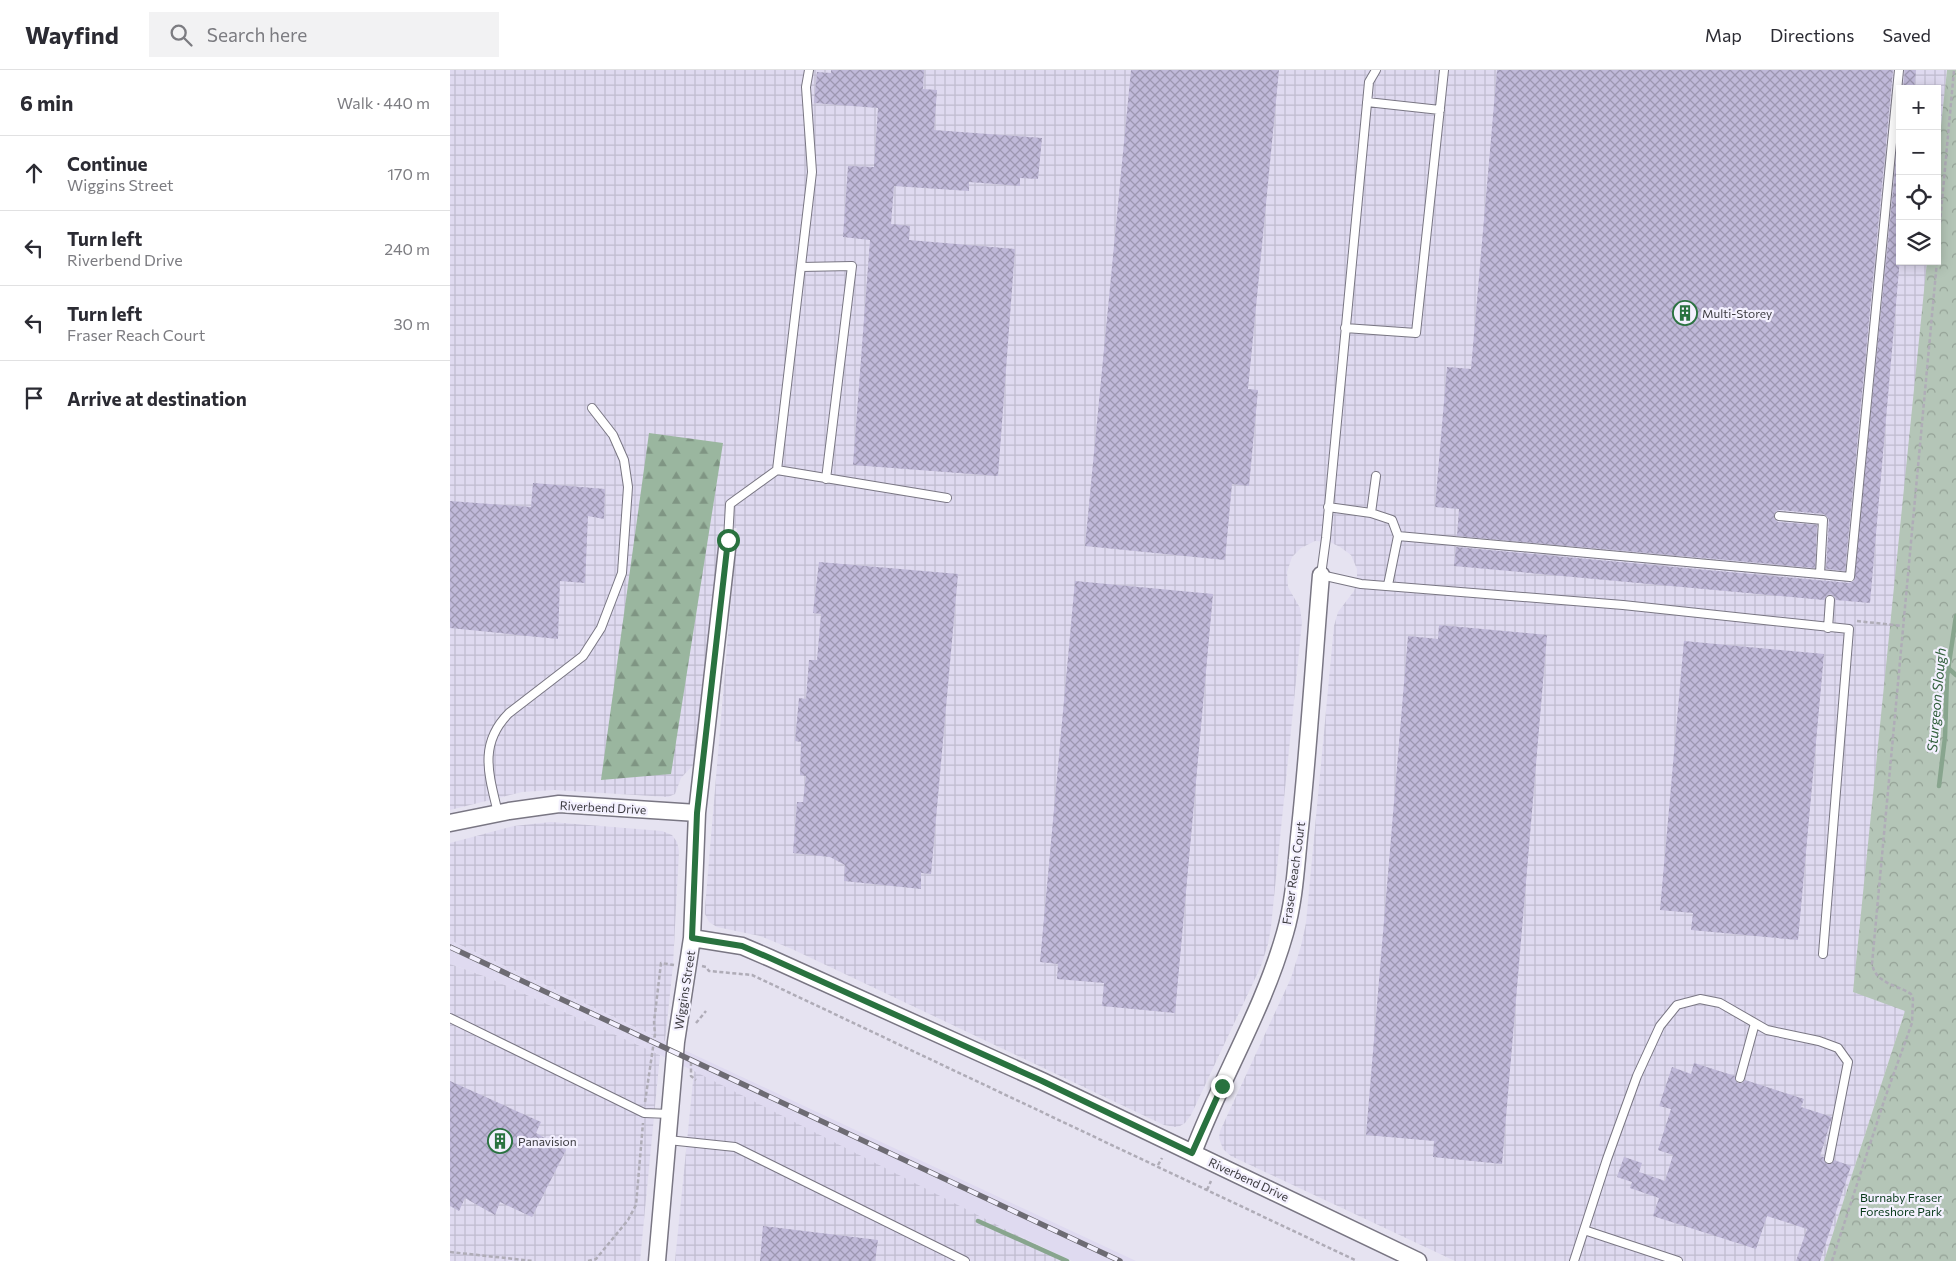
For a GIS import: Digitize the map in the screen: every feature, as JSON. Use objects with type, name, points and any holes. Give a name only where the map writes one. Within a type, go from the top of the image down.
[{"type":"street","name":"Wiggins Street","points":[[656,1261],[676,1042],[692,938],[697,813],[728,540]]},
{"type":"street","name":"Fraser Reach Court","points":[[1192,1153],[1262,1001],[1286,931],[1303,802],[1321,575]]},
{"type":"street","name":"Riverbend Drive","points":[[450,823],[498,813],[559,804],[697,813]]},
{"type":"street","name":"Riverbend Drive","points":[[692,938],[742,946],[770,958],[1042,1081],[1418,1261]]},
{"type":"lane","points":[[777,470],[812,172],[806,87],[809,70]]},
{"type":"lane","points":[[1376,70],[1369,82],[1321,575],[1361,584],[1623,605],[1849,629],[1823,954]]},
{"type":"lane","points":[[1346,328],[1416,333],[1444,70]]},
{"type":"lane","points":[[1398,536],[1850,577],[1899,70]]},
{"type":"lane","points":[[1367,102],[1440,110]]},
{"type":"lane","points":[[801,267],[852,266],[826,479]]},
{"type":"lane","points":[[498,813],[488,769],[489,751],[496,729],[509,713],[583,656],[601,628],[622,572],[628,487],[624,460],[612,435],[592,408]]},
{"type":"lane","points":[[728,540],[730,504],[777,470],[947,498]]},
{"type":"lane","points":[[1371,513],[1376,476]]},
{"type":"lane","points":[[1328,507],[1371,513],[1392,520],[1398,536],[1388,585]]},
{"type":"lane","points":[[1779,516],[1823,520],[1820,574]]},
{"type":"lane","points":[[1828,628],[1830,600]]},
{"type":"lane","points":[[1574,1261],[1607,1159],[1637,1076],[1660,1026],[1677,1005],[1700,999],[1720,1003],[1766,1030],[1819,1040],[1838,1048],[1848,1062],[1829,1159]]},
{"type":"lane","points":[[450,1018],[644,1113],[670,1114]]},
{"type":"lane","points":[[1740,1078],[1755,1023]]},
{"type":"lane","points":[[668,1140],[735,1147],[965,1261]]},
{"type":"lane","points":[[1584,1230],[1678,1261]]},
{"type":"path","points":[[1940,220],[1954,70]]},
{"type":"path","points":[[1832,1261],[1912,1023],[1913,999],[1911,994],[1877,977],[1873,971],[1872,964],[1937,265]]},
{"type":"path","points":[[1857,620],[1903,626]]},
{"type":"path","points":[[706,966],[709,971],[752,974],[1357,1261]]},
{"type":"path","points":[[692,1027],[706,1011]]},
{"type":"path","points":[[692,1061],[691,1076],[696,1080]]},
{"type":"path","points":[[1158,1166],[1162,1158]]},
{"type":"path","points":[[1207,1190],[1211,1181]]},
{"type":"path","points":[[450,1252],[533,1261]]},
{"type":"shaded area","points":[[450,70],[1947,70],[1941,128],[1941,85],[1896,85],[1896,265],[1927,265],[1905,1011],[1824,1261],[1455,1261],[1231,1156],[1223,1149],[1219,1138],[1220,1131],[1291,978],[1306,923],[1334,626],[1338,612],[1354,591],[1357,577],[1357,569],[1351,555],[1330,542],[1315,541],[1301,548],[1292,557],[1287,572],[1288,587],[1300,608],[1302,622],[1268,944],[1261,966],[1191,1115],[1180,1126],[1164,1125],[792,949],[760,936],[717,927],[709,922],[705,914],[705,908],[737,528],[720,527],[699,759],[681,778],[675,794],[668,797],[554,790],[522,792],[450,810]]},
{"type":"shaded area","points":[[551,822],[662,831],[672,835],[677,842],[679,851],[673,965],[665,1041],[450,940],[450,843],[514,826]]},
{"type":"shaded area","points":[[450,940],[1136,1261],[1072,1261],[778,1121],[694,1071],[489,978],[450,964]]},
{"type":"shaded area","points":[[450,964],[489,978],[660,1055],[640,1261],[450,1261]]},
{"type":"shaded area","points":[[694,1071],[1068,1261],[675,1261]]},
{"type":"green space","name":"Burnaby Fraser Foreshore Park","points":[[1947,70],[1956,70],[1956,1261],[1824,1261],[1905,1011],[1853,992],[1927,265],[1941,265],[1941,126]]},
{"type":"green space","points":[[649,433],[723,443],[671,774],[601,780]]},
{"type":"building","points":[[831,70],[924,70],[923,89],[937,90],[934,130],[1042,138],[1038,179],[1020,178],[1020,186],[969,182],[969,191],[894,186],[891,224],[910,226],[909,240],[1015,249],[998,476],[853,465],[870,240],[843,237],[848,166],[874,167],[878,108],[814,103],[817,72],[831,73]]},
{"type":"building","points":[[1131,70],[1279,70],[1248,389],[1258,390],[1249,486],[1232,484],[1225,560],[1085,546]]},
{"type":"building","name":"Multi-Storey","points":[[1497,70],[1893,70],[1845,571],[1826,569],[1829,520],[1824,514],[1780,510],[1776,511],[1774,515],[1774,519],[1778,522],[1817,525],[1815,568],[1457,536],[1459,509],[1435,507],[1447,367],[1471,369]]},
{"type":"building","points":[[1905,70],[1916,70],[1914,85],[1903,85]]},
{"type":"building","points":[[1896,161],[1896,265],[1899,265],[1870,603],[1836,600],[1831,594],[1827,595],[1824,600],[1454,566],[1456,547],[1849,583],[1854,581]]},
{"type":"building","points":[[533,483],[605,489],[604,519],[588,516],[585,583],[560,581],[558,639],[450,628],[450,501],[531,507]]},
{"type":"building","points":[[819,562],[958,574],[931,874],[921,873],[921,889],[844,881],[845,865],[830,857],[793,853],[797,802],[803,802],[806,776],[800,775],[801,742],[795,741],[799,698],[806,699],[809,660],[817,660],[821,614],[813,613]]},
{"type":"building","points":[[1075,581],[1213,594],[1175,1013],[1102,1006],[1104,983],[1057,979],[1058,964],[1040,962]]},
{"type":"building","points":[[1439,625],[1547,635],[1502,1164],[1433,1157],[1434,1141],[1366,1135],[1408,636],[1438,639]]},
{"type":"building","points":[[1684,641],[1824,654],[1798,940],[1691,930],[1693,913],[1660,910]]},
{"type":"building","points":[[1694,1063],[1735,1076],[1735,1080],[1738,1083],[1742,1083],[1745,1080],[1804,1099],[1801,1107],[1832,1117],[1820,1156],[1824,1157],[1824,1161],[1827,1164],[1831,1164],[1834,1160],[1851,1166],[1820,1261],[1796,1261],[1807,1229],[1767,1216],[1756,1249],[1653,1216],[1659,1198],[1630,1188],[1632,1182],[1617,1177],[1624,1157],[1642,1163],[1639,1172],[1665,1181],[1673,1155],[1658,1150],[1671,1109],[1659,1106],[1672,1067],[1691,1074]]},
{"type":"building","name":"Panavision","points":[[450,1081],[541,1122],[536,1133],[566,1150],[532,1217],[500,1202],[495,1215],[465,1198],[459,1211],[450,1206]]},
{"type":"building","points":[[763,1226],[878,1240],[875,1261],[760,1261]]},
{"type":"waterway","name":"Sturgeon Slough","points":[[1939,786],[1945,737],[1947,677],[1956,616]]},
{"type":"waterway","points":[[1948,668],[1956,675]]},
{"type":"waterway","points":[[978,1221],[1067,1261]]},
{"type":"railway","points":[[450,947],[1120,1261]]},
{"type":"place","name":"Multi-Storey","points":[[1685,313]]},
{"type":"place","name":"Panavision","points":[[500,1141]]},
{"type":"route","points":[[728,540],[697,813],[692,938],[742,946],[770,958],[1042,1081],[1192,1153],[1222,1086]]}]
